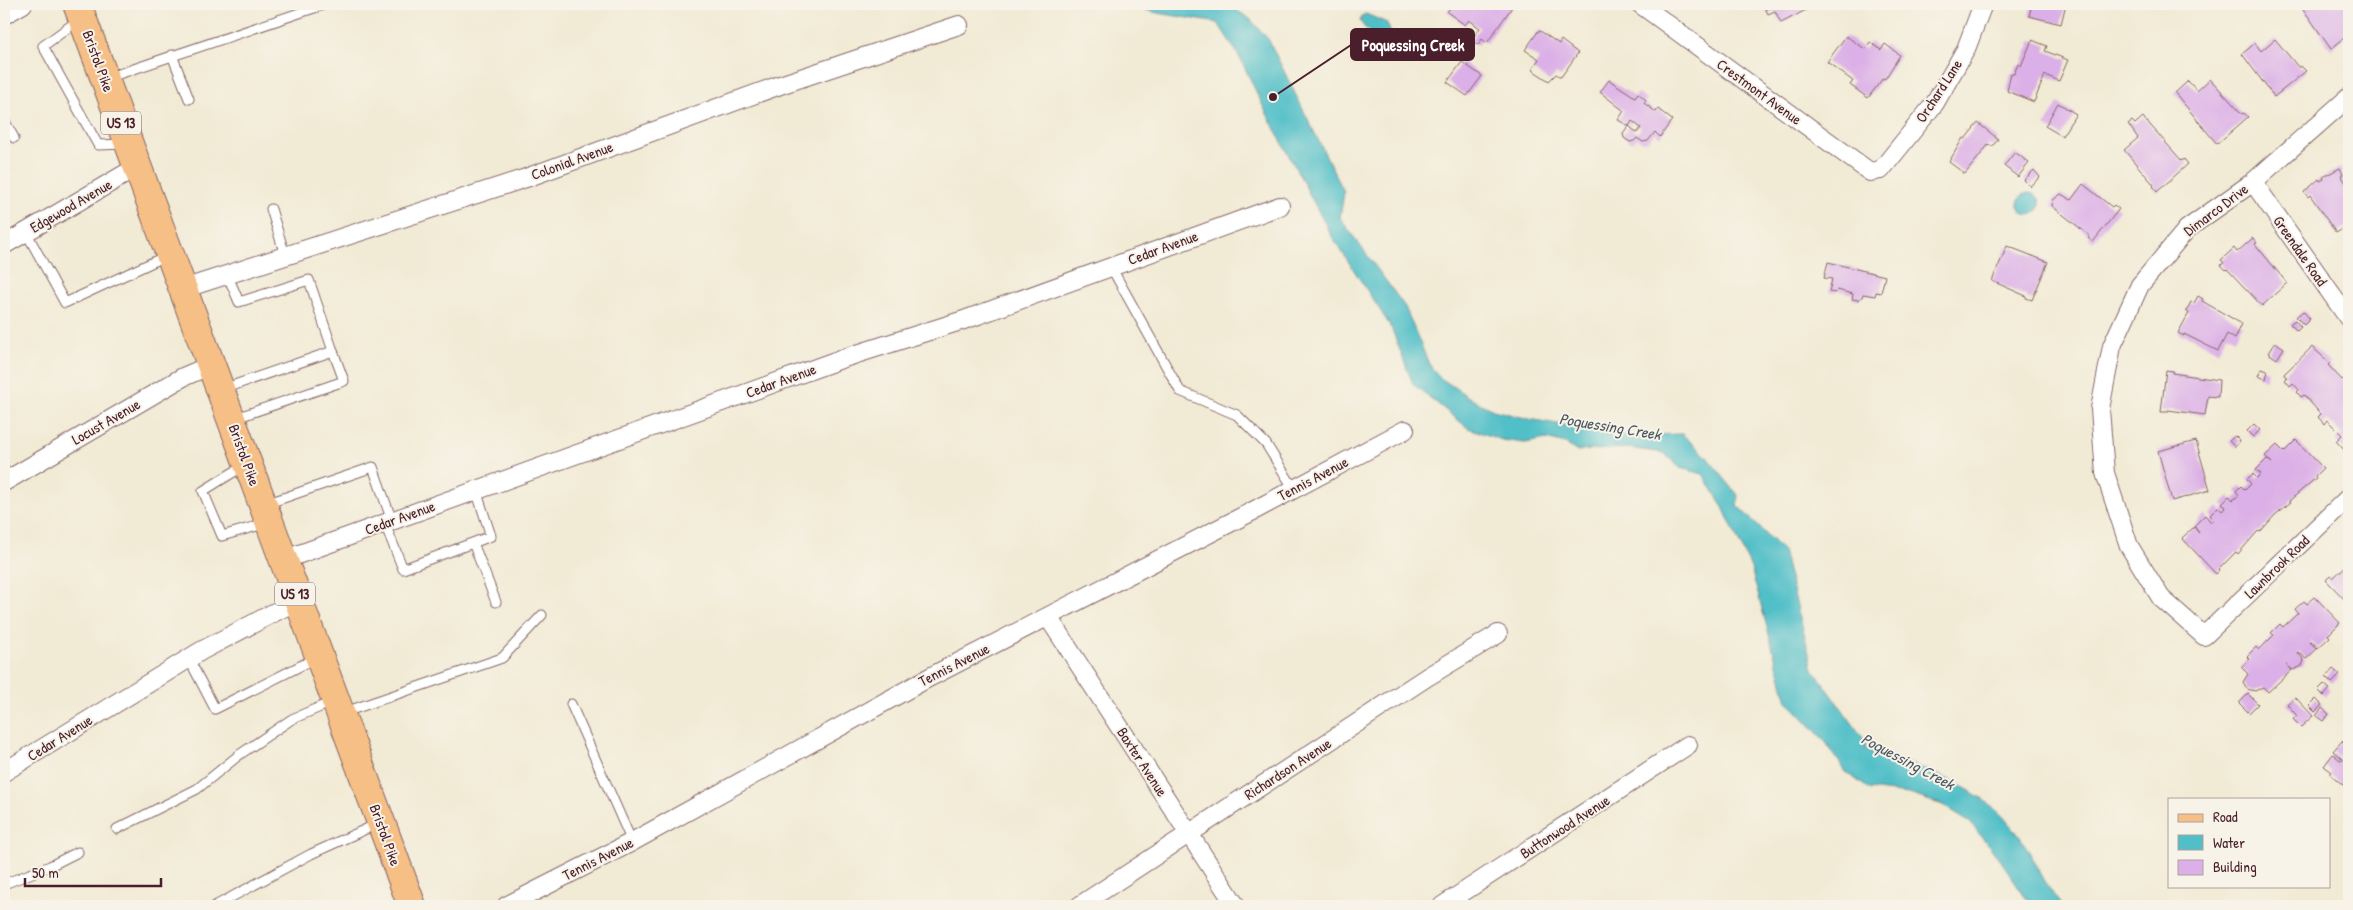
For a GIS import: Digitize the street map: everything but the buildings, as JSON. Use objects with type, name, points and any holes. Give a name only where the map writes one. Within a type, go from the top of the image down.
[{"type":"main road","name":"Bristol Pike","points":[[79,10],[412,906]]},
{"type":"street","points":[[4,15],[23,4]]},
{"type":"street","name":"Crestmont Avenue","points":[[1640,4],[1852,161],[1870,172],[1882,170]]},
{"type":"street","name":"Orchard Lane","points":[[1882,170],[1935,103],[1966,50],[1983,4]]},
{"type":"street","name":"Colonial Avenue","points":[[183,289],[526,178],[780,85],[959,25]]},
{"type":"street","name":"Dimarco Drive","points":[[2204,636],[2161,598],[2129,546],[2104,473],[2101,405],[2112,346],[2140,285],[2187,229],[2252,182],[2349,97]]},
{"type":"street","name":"Edgewood Avenue","points":[[4,245],[26,232],[133,156]]},
{"type":"street","name":"Greendale Road","points":[[2252,182],[2349,319]]},
{"type":"street","name":"Cedar Avenue","points":[[283,560],[832,363],[967,319],[1280,206]]},
{"type":"street","name":"Locust Avenue","points":[[4,482],[182,377],[211,365]]},
{"type":"street","name":"Tennis Avenue","points":[[506,906],[632,842],[930,677],[1404,430]]},
{"type":"street","name":"Lawnbrook Road","points":[[2204,636],[2349,497]]},
{"type":"street","name":"Cedar Avenue","points":[[4,772],[189,658],[298,600]]},
{"type":"street","name":"Baxter Avenue","points":[[1048,617],[1236,906]]},
{"type":"street","name":"Richardson Avenue","points":[[1080,906],[1427,677],[1498,634]]},
{"type":"street","name":"Buttonwood Avenue","points":[[1442,906],[1688,745]]},
{"type":"lane","points":[[105,79],[326,4]]},
{"type":"lane","points":[[79,10],[43,46],[98,145],[133,156]]},
{"type":"lane","points":[[172,55],[189,98]]},
{"type":"lane","points":[[4,120],[14,138]]},
{"type":"lane","points":[[272,209],[285,255]]},
{"type":"lane","points":[[26,232],[64,303],[170,254]]},
{"type":"lane","points":[[1110,268],[1180,391],[1237,415],[1266,444],[1294,489]]},
{"type":"lane","points":[[227,274],[239,302],[309,280],[344,381],[231,420]]},
{"type":"lane","points":[[220,390],[333,351]]},
{"type":"lane","points":[[247,464],[203,491],[222,536],[266,514],[373,468],[403,568],[491,536],[476,490]]},
{"type":"lane","points":[[473,543],[496,602]]},
{"type":"lane","points":[[117,828],[198,788],[244,751],[292,718],[337,708],[502,658],[542,615]]},
{"type":"lane","points":[[189,658],[215,709],[319,657]]},
{"type":"lane","points":[[570,704],[632,842]]},
{"type":"lane","points":[[215,906],[311,854],[380,823]]},
{"type":"lane","points":[[4,884],[50,866],[78,852]]},
{"type":"water","points":[[1132,4],[1227,4],[1250,19],[1268,39],[1344,192],[1340,218],[1405,307],[1429,364],[1439,377],[1473,400],[1493,410],[1529,419],[1624,436],[1682,434],[1706,456],[1738,495],[1737,505],[1783,551],[1813,669],[1866,742],[1866,750],[1930,771],[1971,792],[1989,805],[2006,820],[2020,837],[2062,906],[2032,906],[2001,861],[1969,821],[1943,805],[1909,794],[1869,789],[1846,772],[1825,741],[1787,701],[1751,568],[1722,505],[1703,474],[1680,468],[1664,453],[1628,448],[1576,451],[1566,444],[1546,439],[1525,443],[1502,440],[1468,428],[1413,384],[1391,327],[1331,235],[1265,110],[1239,56],[1218,23],[1152,12]]},
{"type":"water","points":[[1366,14],[1387,23],[1391,34],[1396,39],[1393,43],[1367,30],[1363,26],[1360,21],[1363,15]]},
{"type":"water","points":[[2029,193],[2037,196],[2040,204],[2037,212],[2029,215],[2021,212],[2018,204],[2021,196]]},
{"type":"place","name":"Poquessing Creek","points":[[1273,97]]}]
